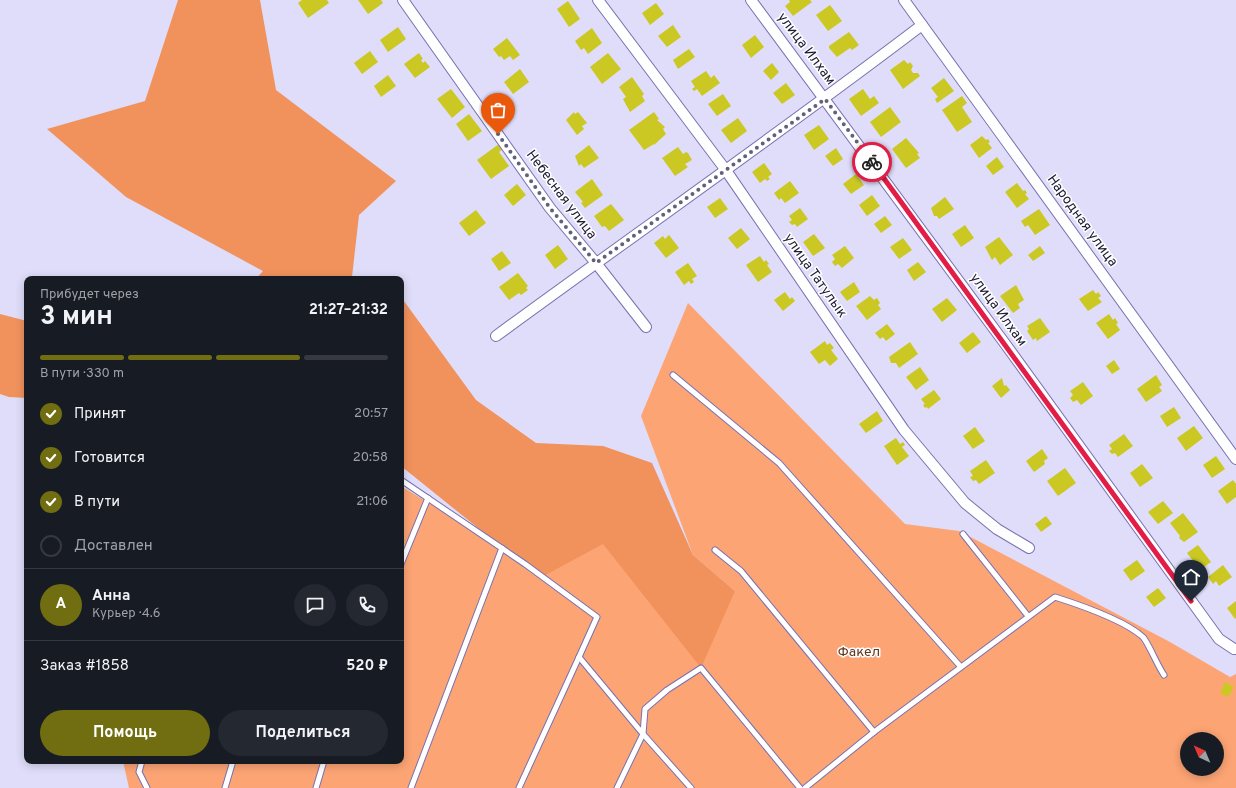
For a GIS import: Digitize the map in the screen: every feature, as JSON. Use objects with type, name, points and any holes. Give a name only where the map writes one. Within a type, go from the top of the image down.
[{"type":"street","name":"Небесная улица","points":[[403,0],[550,208],[596,263],[646,327]]},
{"type":"street","name":"улица Татулык","points":[[598,0],[725,169],[904,430],[965,503],[997,529],[1029,548]]},
{"type":"street","name":"улица Илхам","points":[[751,0],[825,99],[1219,639],[1236,649]]},
{"type":"street","name":"Народная улица","points":[[904,0],[1236,459]]},
{"type":"street","points":[[496,336],[725,169],[825,99],[922,25]]},
{"type":"lane","points":[[673,376],[779,463],[961,667]]},
{"type":"lane","points":[[404,482],[502,548],[597,617],[519,788]]},
{"type":"lane","points":[[404,557],[428,498]]},
{"type":"lane","points":[[963,534],[1028,616]]},
{"type":"lane","points":[[411,788],[502,548]]},
{"type":"lane","points":[[715,550],[741,570],[874,732]]},
{"type":"lane","points":[[805,788],[874,732],[1055,596],[1081,605],[1125,626],[1144,638],[1157,665],[1164,675]]},
{"type":"lane","points":[[579,657],[643,734],[691,788]]},
{"type":"lane","points":[[617,788],[643,734],[645,710],[667,690],[701,668],[800,788]]},
{"type":"lane","points":[[141,764],[139,772],[146,788]]},
{"type":"lane","points":[[225,788],[232,764]]},
{"type":"lane","points":[[316,788],[323,764]]},
{"type":"green space","name":"Факел","points":[[688,303],[905,524],[959,531],[1170,642],[1230,677],[1236,674],[1236,788],[129,788],[124,764],[404,764],[404,488],[502,548],[609,540],[735,591],[693,555],[641,416]]},
{"type":"shaded area","points":[[178,0],[260,0],[276,90],[396,181],[359,215],[352,276],[259,276],[263,271],[126,197],[47,129],[145,101]]},
{"type":"shaded area","points":[[404,301],[476,400],[536,443],[603,446],[652,463],[693,555],[735,591],[701,668],[603,544],[540,578],[404,468]]},
{"type":"shaded area","points":[[0,314],[24,320],[24,398],[9,397],[0,394]]},
{"type":"building","points":[[302,0],[327,0],[329,3],[308,18],[298,3]]},
{"type":"building","points":[[358,0],[381,0],[383,3],[368,14]]},
{"type":"building","points":[[789,0],[810,0],[812,2],[793,16],[785,6],[790,2]]},
{"type":"building","points":[[568,1],[580,19],[569,27],[557,9]]},
{"type":"building","points":[[656,3],[664,14],[650,25],[642,13]]},
{"type":"building","points":[[830,5],[842,21],[828,31],[816,15]]},
{"type":"building","points":[[673,25],[681,37],[667,47],[658,36]]},
{"type":"building","points":[[398,27],[406,39],[388,52],[380,40]]},
{"type":"building","points":[[592,28],[602,43],[588,54],[584,48],[581,50],[575,41]]},
{"type":"building","points":[[849,32],[859,45],[852,50],[850,48],[837,57],[829,46]]},
{"type":"building","points":[[755,35],[764,47],[751,58],[742,45]]},
{"type":"building","points":[[507,38],[520,55],[513,60],[510,56],[504,60],[501,56],[499,57],[493,49]]},
{"type":"building","points":[[689,49],[695,57],[678,69],[673,60]]},
{"type":"building","points":[[370,51],[378,62],[362,74],[354,63]]},
{"type":"building","points":[[419,53],[423,59],[421,60],[423,63],[425,61],[430,67],[415,78],[404,64]]},
{"type":"building","points":[[608,53],[621,69],[602,84],[590,67]]},
{"type":"building","points":[[904,60],[908,64],[910,62],[913,66],[911,70],[913,73],[918,73],[920,76],[903,89],[890,70]]},
{"type":"building","points":[[772,63],[779,72],[771,80],[763,71]]},
{"type":"building","points":[[520,69],[529,82],[513,94],[504,82]]},
{"type":"building","points":[[706,71],[711,78],[714,75],[720,83],[702,96],[697,89],[694,91],[692,89],[695,87],[691,81]]},
{"type":"building","points":[[388,75],[396,86],[381,97],[374,86]]},
{"type":"building","points":[[632,77],[644,94],[642,96],[645,101],[630,112],[623,99],[626,97],[619,87]]},
{"type":"building","points":[[944,78],[954,91],[937,103],[935,99],[938,97],[931,88]]},
{"type":"building","points":[[786,83],[795,95],[782,104],[773,93]]},
{"type":"building","points":[[451,89],[465,107],[452,118],[437,99]]},
{"type":"building","points":[[863,89],[870,99],[874,96],[879,103],[861,116],[849,99]]},
{"type":"building","points":[[723,94],[731,106],[717,116],[708,104]]},
{"type":"building","points":[[962,96],[967,103],[962,107],[972,122],[957,132],[942,110]]},
{"type":"building","points":[[890,107],[901,122],[881,137],[870,122]]},
{"type":"building","points":[[574,112],[575,114],[578,112],[587,123],[582,126],[584,129],[577,135],[566,120]]},
{"type":"building","points":[[654,112],[659,119],[657,120],[665,127],[663,129],[666,134],[654,145],[644,150],[629,130]]},
{"type":"building","points":[[469,114],[482,131],[468,141],[456,124]]},
{"type":"building","points":[[738,118],[747,131],[731,143],[721,130]]},
{"type":"building","points":[[819,125],[829,139],[814,150],[804,135]]},
{"type":"building","points":[[982,136],[986,140],[988,139],[990,142],[988,143],[992,148],[979,158],[970,145]]},
{"type":"building","points":[[906,138],[919,153],[917,154],[920,158],[906,168],[892,149]]},
{"type":"building","points":[[499,144],[503,149],[499,152],[509,166],[491,179],[477,160]]},
{"type":"building","points":[[589,145],[599,158],[584,168],[581,164],[579,166],[575,156]]},
{"type":"building","points":[[678,147],[683,154],[686,152],[688,153],[692,160],[685,164],[688,167],[675,176],[662,158]]},
{"type":"building","points":[[836,148],[843,159],[833,166],[825,156]]},
{"type":"building","points":[[997,157],[1004,167],[993,175],[986,166]]},
{"type":"building","points":[[764,163],[772,174],[768,177],[770,179],[767,181],[765,179],[760,183],[752,172]]},
{"type":"building","points":[[856,174],[864,185],[851,194],[843,184]]},
{"type":"building","points":[[592,179],[603,195],[585,208],[581,203],[583,202],[575,192]]},
{"type":"building","points":[[790,181],[799,193],[785,203],[781,198],[779,200],[774,193]]},
{"type":"building","points":[[1017,183],[1023,191],[1025,190],[1027,193],[1025,194],[1029,199],[1017,208],[1005,192]]},
{"type":"building","points":[[517,184],[526,195],[513,206],[504,195]]},
{"type":"building","points":[[872,195],[880,206],[867,216],[859,205]]},
{"type":"building","points":[[945,197],[954,209],[939,219],[937,216],[934,216],[931,208]]},
{"type":"building","points":[[720,198],[728,209],[715,218],[707,207]]},
{"type":"building","points":[[611,204],[624,220],[609,231],[605,226],[602,227],[594,216]]},
{"type":"building","points":[[800,208],[808,219],[797,227],[795,224],[792,225],[789,222],[792,220],[789,216]]},
{"type":"building","points":[[1039,209],[1050,225],[1035,235],[1028,225],[1025,227],[1021,221]]},
{"type":"building","points":[[476,210],[486,223],[469,236],[459,223]]},
{"type":"building","points":[[885,216],[892,225],[881,233],[874,224]]},
{"type":"building","points":[[965,225],[974,238],[961,247],[952,234]]},
{"type":"building","points":[[741,228],[750,239],[737,249],[728,238]]},
{"type":"building","points":[[814,234],[825,248],[813,256],[803,242]]},
{"type":"building","points":[[669,235],[679,248],[666,258],[654,243],[663,236],[665,239]]},
{"type":"building","points":[[999,237],[1013,255],[1000,265],[995,257],[992,260],[985,247]]},
{"type":"building","points":[[903,238],[912,250],[899,259],[890,247]]},
{"type":"building","points":[[558,245],[568,259],[555,269],[545,255]]},
{"type":"building","points":[[845,246],[854,258],[842,268],[838,264],[835,266],[832,262],[835,259],[832,255]]},
{"type":"building","points":[[1040,246],[1045,253],[1033,261],[1028,255]]},
{"type":"building","points":[[502,251],[511,263],[499,271],[491,259]]},
{"type":"building","points":[[760,256],[764,262],[766,260],[769,264],[767,265],[772,272],[758,282],[746,265]]},
{"type":"building","points":[[918,262],[926,272],[914,281],[907,270]]},
{"type":"building","points":[[688,263],[697,276],[692,279],[694,282],[691,284],[689,281],[684,285],[675,272]]},
{"type":"building","points":[[518,273],[528,286],[526,288],[528,290],[521,295],[519,293],[509,300],[499,287]]},
{"type":"building","points":[[854,282],[860,292],[847,301],[840,292]]},
{"type":"building","points":[[1016,285],[1024,300],[1018,304],[1020,308],[1013,313],[1000,296]]},
{"type":"building","points":[[1093,290],[1096,294],[1098,292],[1101,296],[1098,298],[1102,302],[1088,311],[1079,299]]},
{"type":"building","points":[[785,292],[790,299],[792,297],[795,301],[783,311],[774,300]]},
{"type":"building","points":[[870,296],[874,300],[877,298],[880,303],[878,305],[881,309],[867,320],[856,306]]},
{"type":"building","points":[[947,298],[957,310],[942,322],[932,309]]},
{"type":"building","points":[[1109,314],[1113,320],[1115,318],[1118,323],[1116,324],[1120,330],[1108,339],[1096,323]]},
{"type":"building","points":[[1040,318],[1050,332],[1037,341],[1036,338],[1033,340],[1027,331],[1029,329],[1027,326]]},
{"type":"building","points":[[887,324],[895,334],[886,341],[883,337],[880,339],[875,333]]},
{"type":"building","points":[[973,332],[981,342],[967,353],[959,343]]},
{"type":"building","points":[[825,341],[827,345],[830,343],[834,348],[831,350],[838,359],[830,366],[825,360],[819,364],[810,352]]},
{"type":"building","points":[[910,342],[918,354],[899,368],[896,363],[891,363],[889,357]]},
{"type":"building","points":[[1114,360],[1120,369],[1112,374],[1106,366]]},
{"type":"building","points":[[920,367],[929,380],[916,390],[906,377]]},
{"type":"building","points":[[1156,375],[1162,385],[1159,387],[1162,391],[1146,402],[1137,389]]},
{"type":"building","points":[[1002,378],[1004,386],[1006,385],[1010,390],[1001,398],[992,386]]},
{"type":"building","points":[[1083,382],[1093,396],[1081,405],[1077,400],[1073,402],[1070,398],[1073,395],[1070,391]]},
{"type":"building","points":[[934,390],[941,399],[928,409],[927,407],[925,408],[923,405],[925,404],[921,399]]},
{"type":"building","points":[[1174,407],[1181,418],[1167,427],[1160,416]]},
{"type":"building","points":[[877,411],[883,421],[866,433],[859,424]]},
{"type":"building","points":[[1194,426],[1203,438],[1186,451],[1177,438]]},
{"type":"building","points":[[975,427],[985,441],[973,449],[963,436]]},
{"type":"building","points":[[1124,434],[1133,446],[1118,457],[1115,453],[1112,454],[1109,451],[1112,449],[1109,445]]},
{"type":"building","points":[[896,438],[900,444],[903,442],[905,445],[902,447],[909,456],[897,465],[884,446]]},
{"type":"building","points":[[1042,449],[1048,458],[1044,461],[1045,464],[1034,472],[1026,461]]},
{"type":"building","points":[[1216,456],[1225,469],[1212,478],[1203,465]]},
{"type":"building","points":[[986,460],[995,473],[979,484],[976,480],[973,481],[970,477],[973,476],[970,471]]},
{"type":"building","points":[[1142,464],[1153,478],[1140,487],[1130,473]]},
{"type":"building","points":[[1065,468],[1076,483],[1058,496],[1047,481]]},
{"type":"building","points":[[1233,480],[1236,484],[1236,497],[1227,504],[1218,491]]},
{"type":"building","points":[[1163,501],[1173,513],[1158,524],[1148,512]]},
{"type":"building","points":[[1183,513],[1198,532],[1184,542],[1179,538],[1180,536],[1170,523]]},
{"type":"building","points":[[1046,516],[1052,524],[1041,532],[1035,524]]},
{"type":"building","points":[[1198,545],[1211,562],[1200,570],[1187,553]]},
{"type":"building","points":[[1137,560],[1145,571],[1131,581],[1123,570]]},
{"type":"building","points":[[1223,565],[1232,577],[1219,586],[1216,581],[1213,584],[1208,577]]},
{"type":"building","points":[[1158,588],[1166,598],[1154,607],[1146,597]]},
{"type":"building","points":[[1236,601],[1236,618],[1235,619],[1227,608]]},
{"type":"building","points":[[1225,682],[1234,687],[1228,697],[1220,693]]},
{"type":"way so far","points":[[498,134],[550,208],[596,263],[725,169],[825,99],[872,162]]},
{"type":"route","points":[[872,162],[1191,601]]}]
